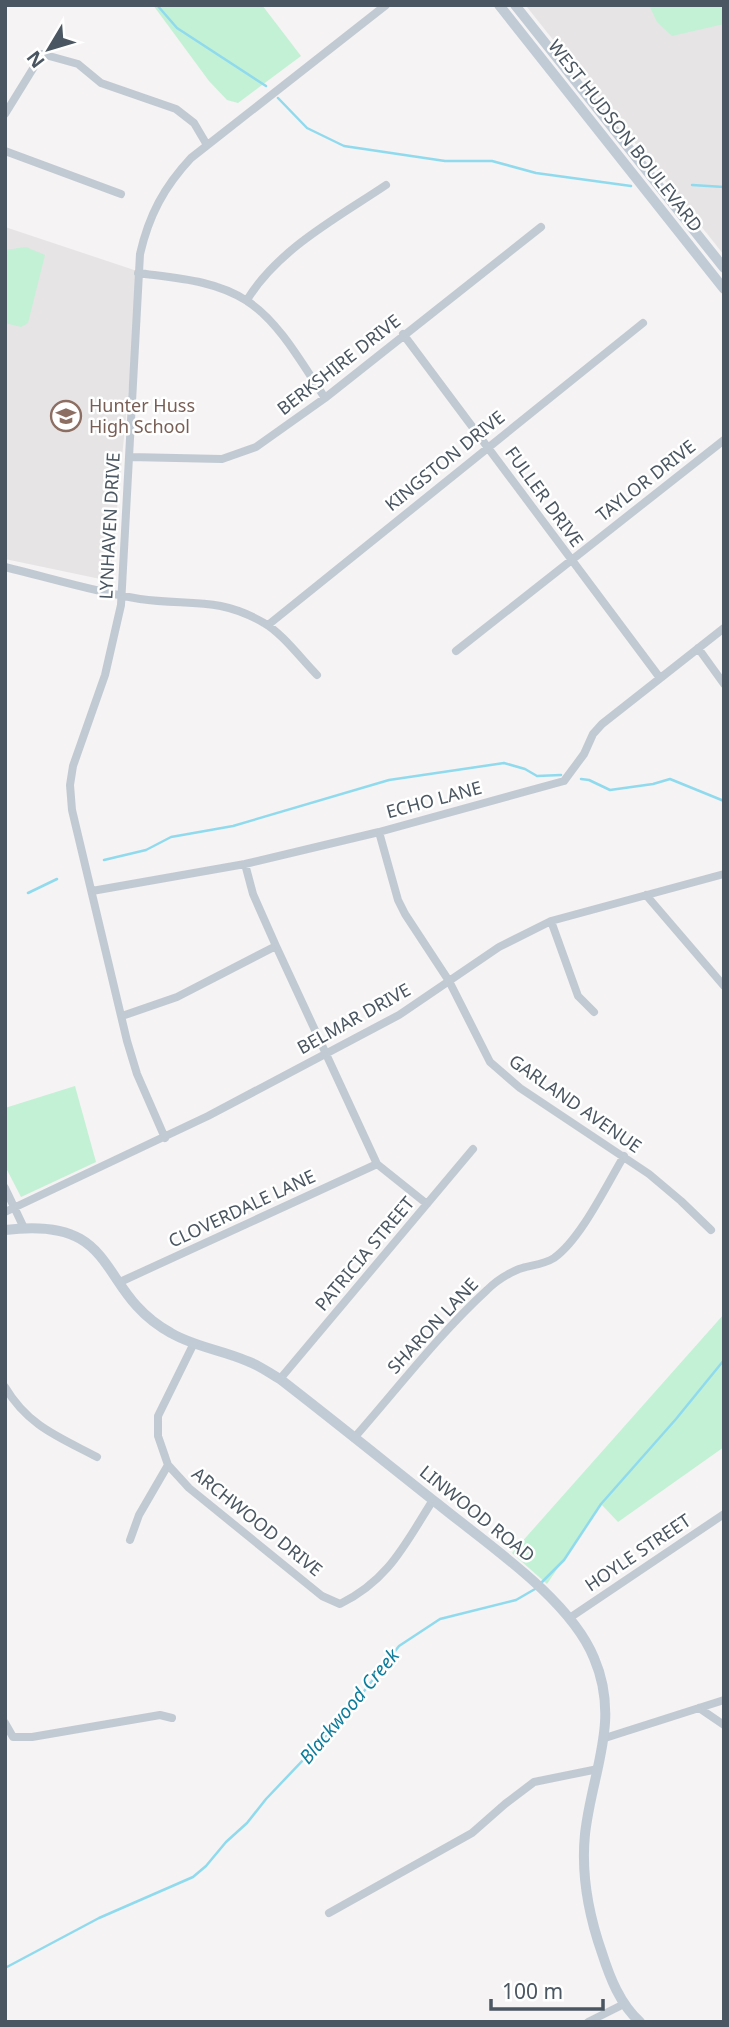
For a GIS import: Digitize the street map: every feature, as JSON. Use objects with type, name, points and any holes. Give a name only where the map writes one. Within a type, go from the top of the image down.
[{"type":"main road","name":"WEST HUDSON BOULEVARD","points":[[499,5],[724,289]]},
{"type":"main road","name":"WEST HUDSON BOULEVARD","points":[[515,5],[724,268]]},
{"type":"main road","name":"LINWOOD ROAD","points":[[5,1230],[57,1229],[84,1240],[102,1257],[142,1311],[155,1323],[172,1334],[247,1361],[280,1379],[433,1500],[548,1595],[570,1618],[589,1646],[600,1673],[606,1701],[605,1738],[585,1833],[583,1858],[586,1891],[600,1949],[615,1987],[624,2004],[640,2022]]},
{"type":"street","name":"LYNHAVEN DRIVE","points":[[165,1138],[137,1074],[72,810],[70,776],[105,675],[122,596],[138,273],[146,226],[160,197],[175,175],[207,145],[386,5]]},
{"type":"street","points":[[5,114],[42,54],[78,64],[101,83],[176,109],[194,123],[207,145]]},
{"type":"street","points":[[5,151],[121,194]]},
{"type":"street","points":[[247,300],[268,271],[283,257],[386,185]]},
{"type":"street","name":"BERKSHIRE DRIVE","points":[[130,457],[234,457],[256,447],[324,398],[541,227]]},
{"type":"street","points":[[138,273],[200,282],[247,300],[274,326],[324,398]]},
{"type":"street","name":"KINGSTON DRIVE","points":[[268,625],[643,323]]},
{"type":"street","name":"FULLER DRIVE","points":[[403,334],[660,678]]},
{"type":"street","name":"TAYLOR DRIVE","points":[[456,651],[724,440]]},
{"type":"street","points":[[5,567],[122,596],[213,603],[235,608],[268,625],[317,675]]},
{"type":"street","name":"ECHO LANE","points":[[92,891],[244,864],[379,832],[564,781],[584,754],[593,734],[724,628]]},
{"type":"street","points":[[698,648],[724,684]]},
{"type":"street","name":"GARLAND AVENUE","points":[[379,832],[398,900],[449,981],[483,1051],[499,1073],[624,1156],[681,1200],[711,1230]]},
{"type":"street","points":[[244,864],[253,894],[276,946],[377,1164],[427,1204]]},
{"type":"street","name":"BELMAR DRIVE","points":[[5,1212],[165,1138],[399,1015],[499,947],[551,921],[724,874]]},
{"type":"street","points":[[646,895],[724,986]]},
{"type":"street","points":[[551,921],[579,996],[594,1012]]},
{"type":"street","points":[[122,1016],[177,997],[276,946]]},
{"type":"street","name":"PATRICIA STREET","points":[[280,1379],[473,1149]]},
{"type":"street","name":"SHARON LANE","points":[[354,1438],[452,1325],[492,1285],[519,1269],[556,1257],[593,1208],[624,1156]]},
{"type":"street","name":"CLOVERDALE LANE","points":[[120,1282],[377,1164]]},
{"type":"street","points":[[5,1188],[24,1228]]},
{"type":"street","name":"ARCHWOOD DRIVE","points":[[194,1343],[158,1416],[158,1436],[168,1465],[189,1488],[334,1603],[340,1604],[351,1599],[378,1580],[433,1500]]},
{"type":"street","points":[[5,1387],[30,1420],[97,1457]]},
{"type":"street","points":[[130,1540],[139,1515],[168,1465]]},
{"type":"street","name":"HOYLE STREET","points":[[570,1618],[724,1514]]},
{"type":"street","points":[[605,1738],[724,1700]]},
{"type":"street","points":[[699,1708],[724,1726]]},
{"type":"street","points":[[5,1723],[13,1737],[32,1737],[160,1715],[172,1718]]},
{"type":"street","points":[[329,1913],[472,1833],[534,1782],[598,1769]]},
{"type":"street","points":[[588,2022],[624,2004]]},
{"type":"shaded area","points":[[724,5],[724,255],[527,7]]},
{"type":"shaded area","name":"Hunter Huss High School","points":[[5,227],[140,272],[110,581],[5,559]]},
{"type":"green space","points":[[153,5],[262,5],[301,56],[238,103],[227,100],[209,81]]},
{"type":"green space","points":[[649,5],[724,5],[724,24],[672,36],[657,22]]},
{"type":"green space","points":[[26,247],[45,255],[28,323],[21,327],[5,323],[5,250]]},
{"type":"green space","points":[[75,1086],[96,1162],[21,1197],[5,1166],[5,1108]]},
{"type":"green space","points":[[724,1314],[724,1447],[618,1522],[601,1504],[547,1584],[512,1553]]},
{"type":"waterway","points":[[157,5],[177,28],[266,86]]},
{"type":"waterway","points":[[278,98],[307,128],[344,146],[445,161],[492,161],[536,173],[631,186]]},
{"type":"waterway","points":[[692,185],[724,187]]},
{"type":"waterway","points":[[104,860],[146,850],[171,837],[233,826],[389,780],[504,763],[525,769],[537,776],[561,775]]},
{"type":"waterway","points":[[581,779],[610,790],[670,779],[724,801]]},
{"type":"waterway","points":[[28,893],[57,879]]},
{"type":"waterway","name":"Blackwood Creek","points":[[540,1584],[564,1560],[601,1504],[724,1360]]},
{"type":"waterway","name":"Blackwood Creek","points":[[5,1968],[99,1918],[193,1877],[247,1823],[266,1799],[344,1717],[399,1646],[440,1619],[516,1600],[535,1589]]},
{"type":"place","name":"Hunter Huss High School","points":[[66,416]]}]
